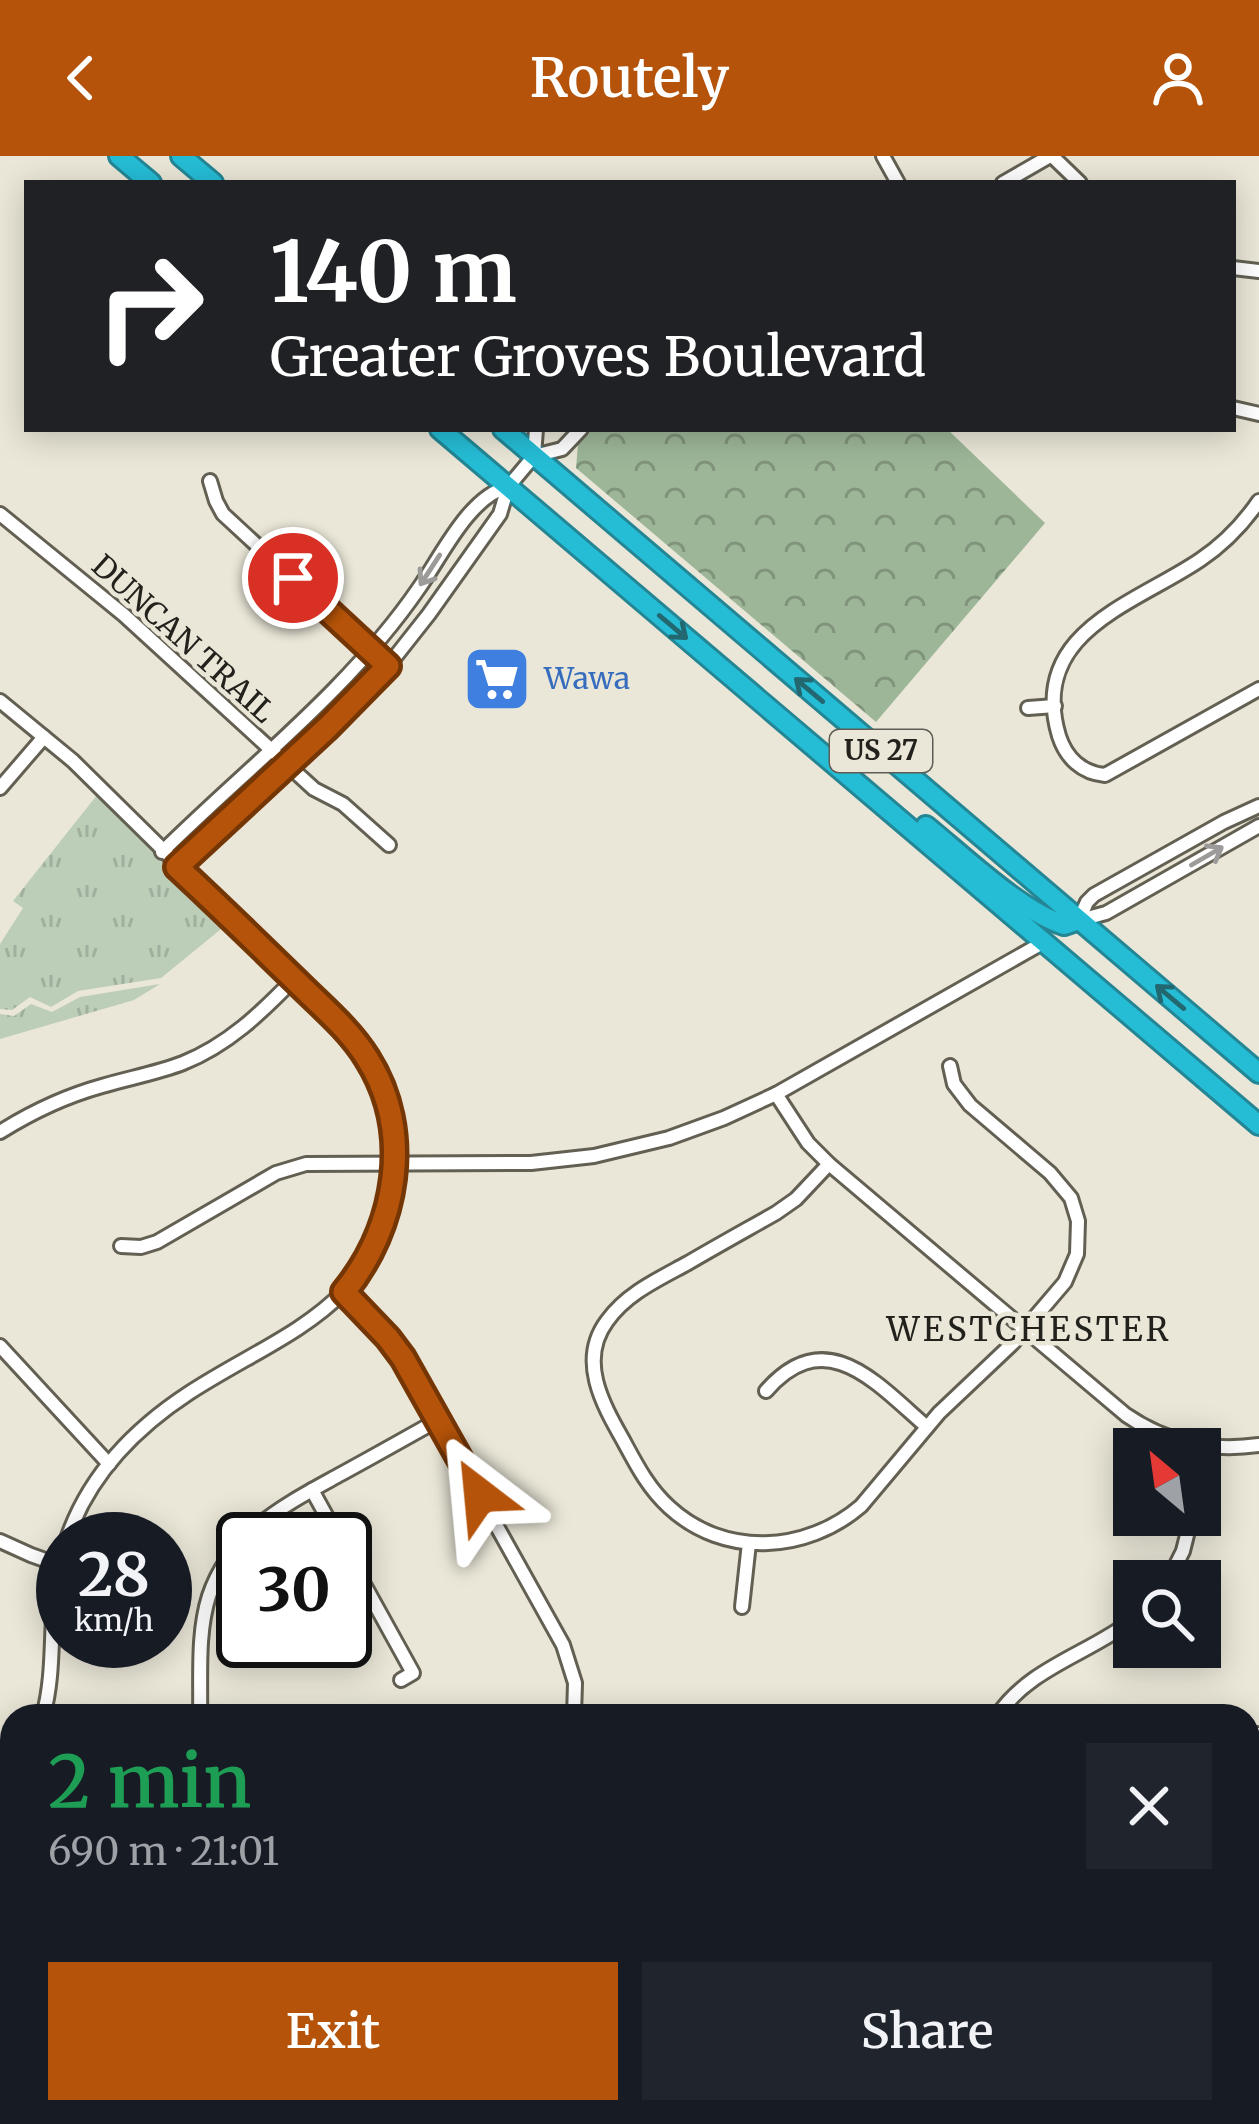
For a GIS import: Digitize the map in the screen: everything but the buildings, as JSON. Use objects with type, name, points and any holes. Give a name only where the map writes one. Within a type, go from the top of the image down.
[{"type":"highway","points":[[119,156],[147,180]]},
{"type":"highway","points":[[181,156],[209,180]]},
{"type":"highway","name":"US 27","points":[[444,432],[1259,1125]]},
{"type":"highway","name":"US 27","points":[[506,432],[1259,1073]]},
{"type":"highway","points":[[822,753],[847,758],[988,878],[1048,919],[1064,925],[1079,920]]},
{"type":"highway","points":[[1203,1078],[1229,1085],[1259,1109]]},
{"type":"street","points":[[1008,180],[1048,157],[1077,180]]},
{"type":"street","points":[[177,867],[388,666],[500,514],[508,487],[534,456],[536,432]]},
{"type":"street","points":[[534,456],[562,449],[578,432]]},
{"type":"street","points":[[210,481],[223,514],[388,666]]},
{"type":"street","points":[[162,852],[371,651],[483,499],[508,487]]},
{"type":"street","points":[[1259,501],[1235,531],[1201,560],[1083,632],[1065,659],[1054,706],[1068,756],[1088,771],[1105,775],[1259,689]]},
{"type":"street","name":"DUNCAN TRAIL","points":[[0,514],[124,615],[314,789],[343,804],[389,844]]},
{"type":"street","points":[[0,701],[73,761],[347,1031],[376,1072],[385,1097],[395,1164],[382,1229],[344,1292],[302,1328],[192,1391],[140,1430],[109,1463],[78,1512]]},
{"type":"street","points":[[1028,708],[1054,706]]},
{"type":"street","points":[[0,788],[44,737]]},
{"type":"street","points":[[1079,920],[1094,895],[1259,806]]},
{"type":"street","points":[[1079,920],[1100,916],[1259,826]]},
{"type":"street","points":[[1160,858],[1171,877]]},
{"type":"street","points":[[121,1246],[157,1242],[285,1169],[317,1162],[513,1164],[594,1156],[669,1138],[776,1094],[1044,943]]},
{"type":"street","points":[[0,1132],[71,1096],[158,1072],[201,1054],[248,1024],[294,979]]},
{"type":"street","points":[[830,1164],[776,1213],[638,1292],[607,1320],[597,1341],[594,1368],[600,1400],[651,1488],[697,1527],[725,1538],[784,1543],[808,1538],[848,1518],[927,1427],[993,1364],[1073,1269],[1076,1209],[1061,1184],[970,1105],[955,1084],[950,1066]]},
{"type":"street","points":[[776,1094],[808,1143],[830,1164],[1126,1415],[1147,1428]]},
{"type":"street","points":[[344,1292],[388,1338],[439,1420],[568,1654],[574,1704]]},
{"type":"street","points":[[0,1346],[109,1463]]},
{"type":"street","points":[[766,1391],[794,1367],[836,1360],[865,1374],[927,1427]]},
{"type":"street","points":[[200,1704],[204,1619],[217,1576],[232,1550],[257,1525],[312,1490],[439,1420]]},
{"type":"street","points":[[1221,1449],[1259,1445]]},
{"type":"street","points":[[312,1490],[324,1512]]},
{"type":"street","points":[[0,1541],[36,1556]]},
{"type":"street","points":[[742,1607],[748,1543]]},
{"type":"street","points":[[372,1599],[413,1673],[400,1680]]},
{"type":"street","points":[[1006,1704],[1035,1677],[1113,1631]]},
{"type":"street","points":[[45,1704],[50,1668]]},
{"type":"green space","points":[[589,432],[950,432],[1045,523],[876,722],[576,468],[578,444]]},
{"type":"green space","points":[[101,790],[231,921],[161,978],[78,991],[51,1007],[30,997],[12,1010],[0,1009],[0,944],[23,908],[13,901]]},
{"type":"green space","points":[[160,984],[134,1000],[0,1039],[0,1014],[14,1016],[31,1004],[52,1012],[80,997]]},
{"type":"place","name":"Wawa","points":[[497,679]]},
{"type":"district","name":"WESTCHESTER","points":[[1029,1329]]},
{"type":"route","points":[[293,578],[388,666],[177,867],[347,1031],[376,1072],[393,1138],[392,1189],[377,1241],[344,1292],[403,1358],[480,1495]]}]
